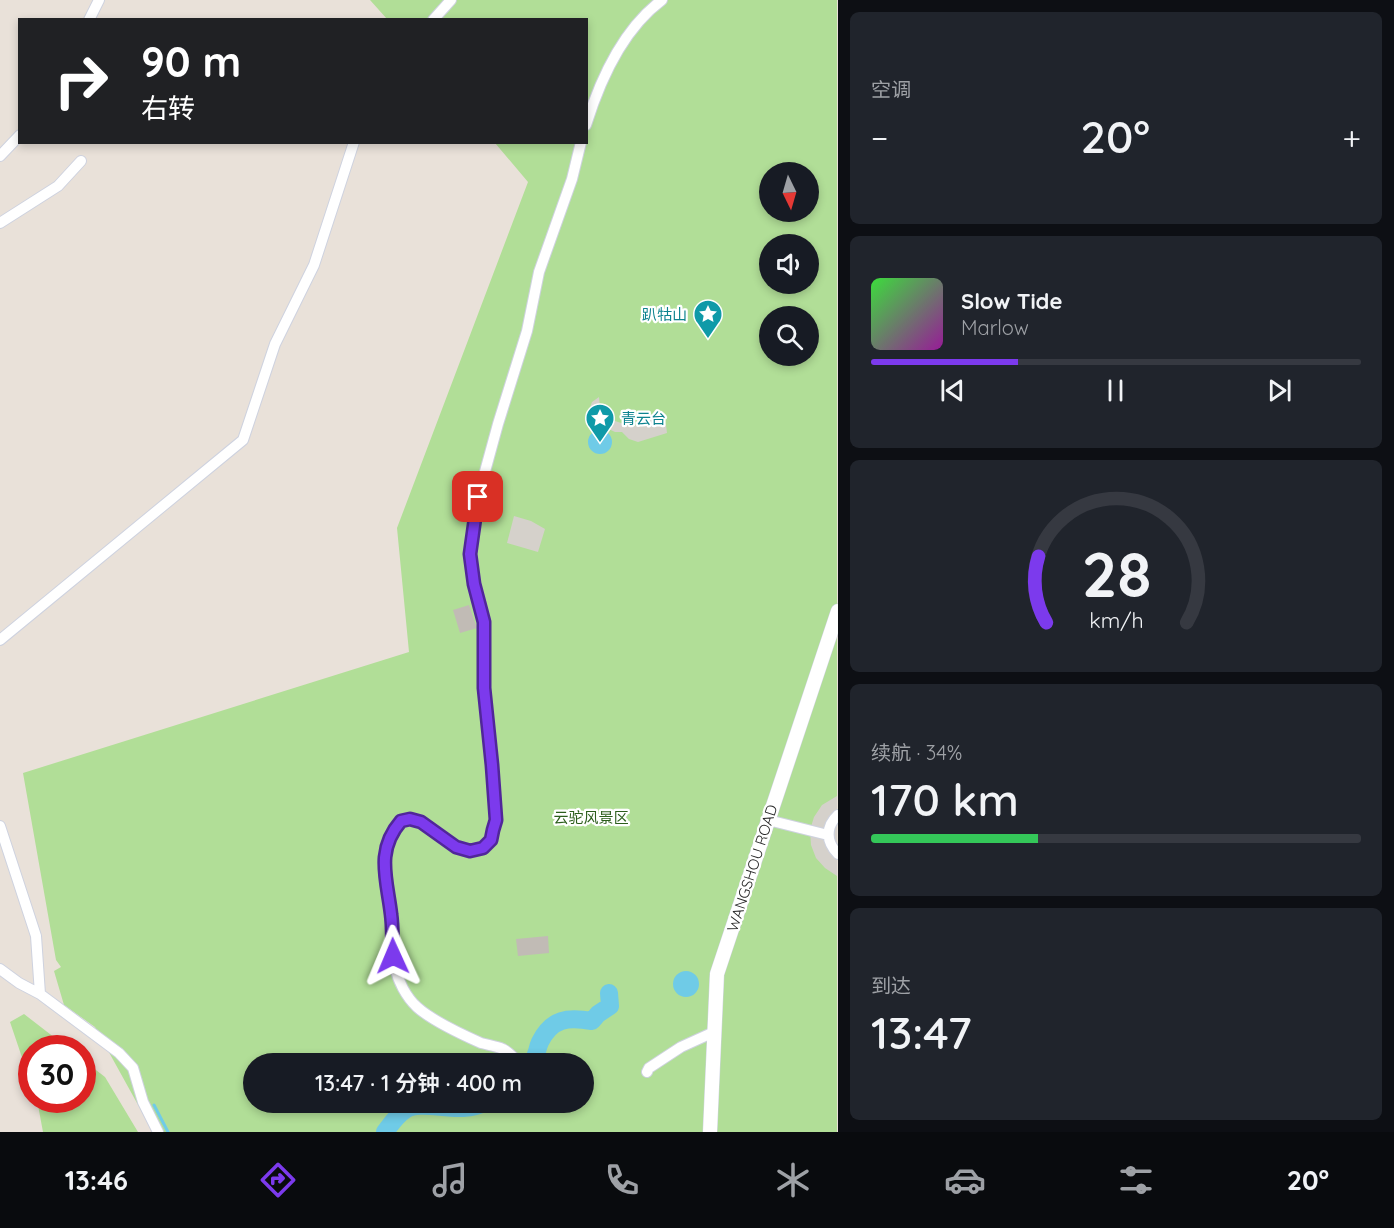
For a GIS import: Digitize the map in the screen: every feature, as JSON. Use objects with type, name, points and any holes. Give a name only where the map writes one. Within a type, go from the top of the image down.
[{"type":"street","points":[[90,18],[99,0]]},
{"type":"street","points":[[435,18],[451,0]]},
{"type":"street","points":[[588,119],[595,98],[626,39],[638,22],[662,0]]},
{"type":"street","points":[[0,156],[18,137]]},
{"type":"street","points":[[0,640],[243,440],[275,344],[314,265],[353,144]]},
{"type":"street","points":[[508,1053],[482,1043],[427,1013],[417,1007],[408,996],[400,983],[393,956],[392,921],[383,863],[393,831],[401,821],[410,819],[421,822],[456,847],[470,851],[483,848],[491,840],[496,820],[484,688],[484,622],[474,584],[470,554],[471,542],[478,497],[527,331],[539,272],[572,179],[581,144]]},
{"type":"street","points":[[0,223],[58,186],[81,161]]},
{"type":"street","name":"WANGSHOU ROAD","points":[[710,1132],[717,974],[837,611]]},
{"type":"street","points":[[837,815],[829,827],[828,835],[832,849],[837,854]]},
{"type":"street","points":[[768,820],[828,835]]},
{"type":"street","points":[[0,826],[36,936],[40,994]]},
{"type":"street","points":[[0,969],[19,983],[40,994],[119,1053],[133,1068],[143,1102],[158,1132]]},
{"type":"street","points":[[647,1072],[649,1068],[681,1047],[714,1032]]},
{"type":"green space","name":"云驼风景区","points":[[370,0],[837,0],[837,1132],[153,1132],[95,1027],[64,1005],[54,971],[61,967],[56,960],[23,773],[409,652],[397,528],[528,182],[496,144],[588,144],[588,18],[386,18]]},
{"type":"green space","points":[[24,1014],[51,1035],[18,1035],[18,1046],[10,1022]]},
{"type":"green space","points":[[96,1070],[105,1077],[138,1132],[43,1132],[39,1113],[96,1113]]},
{"type":"shaded area","points":[[599,397],[600,407],[609,419],[633,427],[653,417],[660,419],[666,425],[667,433],[638,442],[629,439],[622,432],[615,432],[598,424],[590,418],[588,413],[592,402]]},
{"type":"shaded area","points":[[514,516],[531,521],[545,529],[538,552],[507,543]]},
{"type":"shaded area","points":[[837,796],[837,876],[816,858],[811,845],[810,830],[814,817],[822,805]]},
{"type":"water","name":"青云台","points":[[600,430],[609,433],[612,442],[609,451],[600,454],[591,451],[588,442],[591,433]]},
{"type":"water","points":[[686,971],[695,975],[699,984],[695,993],[686,997],[677,993],[673,984],[677,975]]},
{"type":"building","points":[[469,605],[477,628],[460,633],[453,610]]},
{"type":"building","points":[[548,936],[549,953],[518,956],[516,939]]},
{"type":"waterway","points":[[537,1053],[545,1034],[555,1024],[575,1019],[592,1021],[610,1006],[609,993]]},
{"type":"waterway","points":[[154,1105],[168,1132]]},
{"type":"waterway","points":[[385,1132],[401,1113]]},
{"type":"place","name":"趴牯山","points":[[708,340]]},
{"type":"place","name":"青云台","points":[[600,444]]},
{"type":"route","points":[[393,956],[391,914],[383,863],[393,831],[401,821],[410,819],[421,822],[456,847],[470,851],[483,848],[491,840],[496,820],[491,745],[484,688],[484,622],[474,584],[470,554],[478,497]]}]
